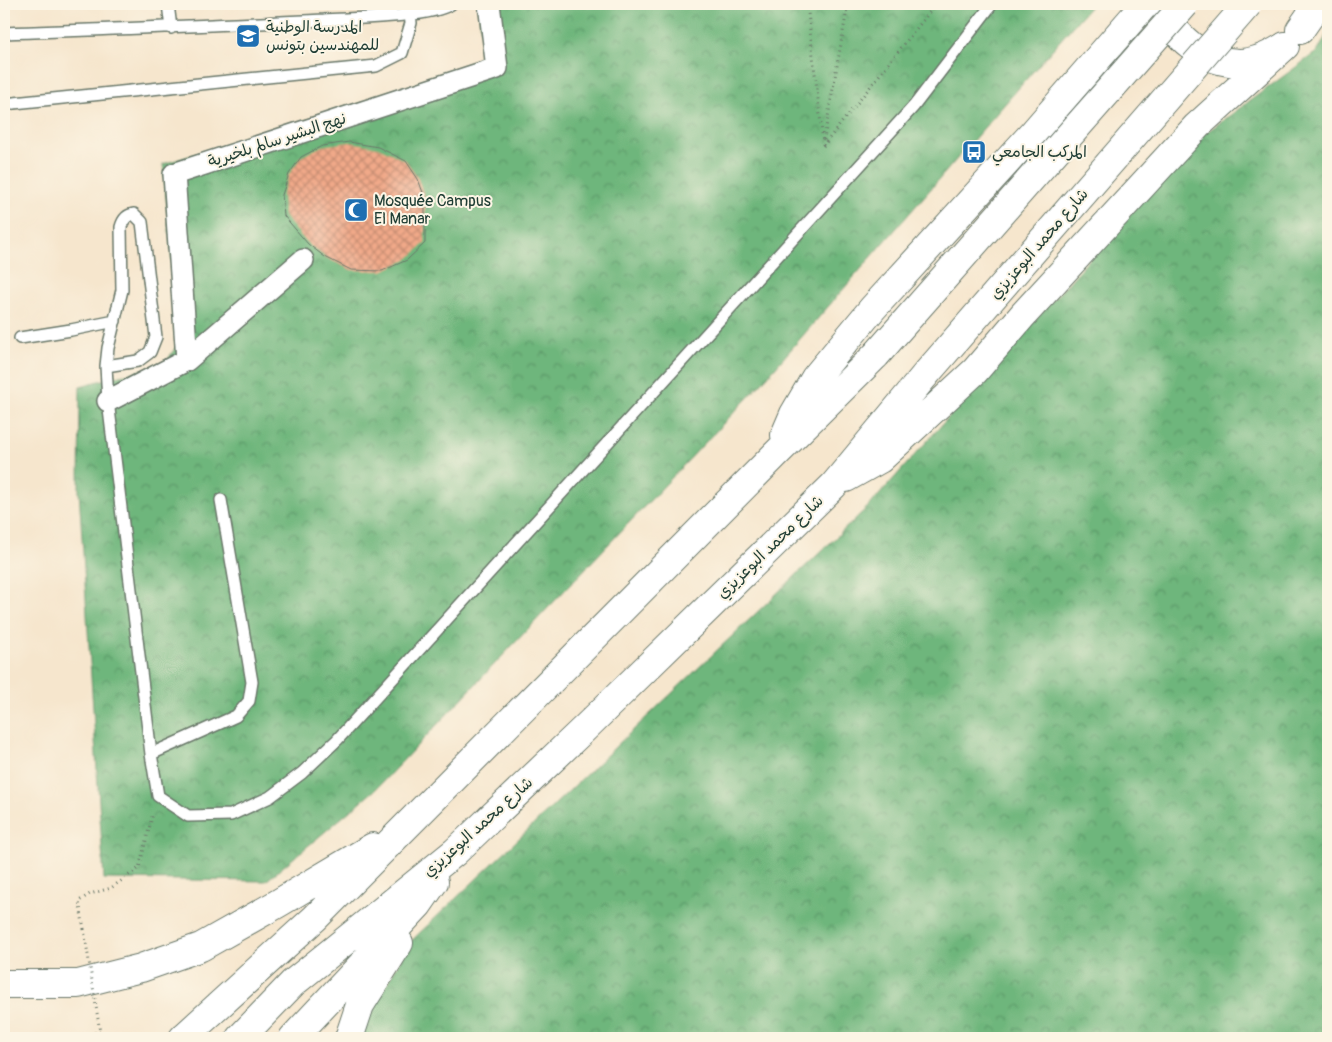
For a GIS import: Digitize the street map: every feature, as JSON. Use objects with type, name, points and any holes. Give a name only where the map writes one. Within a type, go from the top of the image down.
[{"type":"main road","points":[[778,452],[794,414],[815,378],[873,308],[1034,132],[1145,4]]},
{"type":"main road","points":[[1165,4],[1176,30],[1193,48],[1214,59],[1239,63],[1263,59],[1293,38],[1311,4]]},
{"type":"main road","points":[[183,1038],[315,918],[778,452],[876,356],[1185,4]]},
{"type":"main road","name":"شارع محمد البوعزيزي","points":[[240,1038],[293,983],[455,852],[834,485],[926,374],[1248,4]]},
{"type":"main road","points":[[834,485],[880,459],[975,371],[1023,314],[1197,126],[1293,38],[1318,4]]},
{"type":"main road","points":[[4,984],[78,984],[141,968],[201,947],[277,904],[408,825]]},
{"type":"main road","points":[[293,1038],[418,905],[455,852]]},
{"type":"main road","points":[[349,1038],[360,1006],[399,944],[418,905]]},
{"type":"street","name":"نهج البشير سالم بلخيرية","points":[[187,360],[174,174],[497,68],[489,4]]},
{"type":"street","points":[[108,402],[187,360],[303,260]]},
{"type":"lane","points":[[168,4],[171,28]]},
{"type":"lane","points":[[4,33],[171,28],[363,18],[410,9],[438,10],[451,4]]},
{"type":"lane","points":[[106,366],[138,361],[150,352],[156,337],[142,222],[134,214],[128,215],[121,227],[122,290],[108,348],[106,366],[108,402],[151,754],[158,796],[188,816],[231,815],[270,797],[338,740],[914,106],[992,4]]},
{"type":"lane","points":[[4,104],[376,66],[402,53],[411,23],[410,9]]},
{"type":"lane","points":[[20,338],[114,321]]},
{"type":"lane","points":[[151,754],[236,716],[248,701],[252,682],[221,500]]},
{"type":"path","points":[[808,4],[823,146]]},
{"type":"path","points":[[823,146],[848,4]]},
{"type":"path","points":[[823,146],[936,4]]},
{"type":"path","points":[[65,1038],[100,1032],[79,900],[90,894],[111,888],[139,868],[158,796]]},
{"type":"green space","points":[[478,4],[1092,4],[759,386],[375,790],[266,881],[104,879],[79,491],[80,386],[165,364],[179,342],[163,164],[485,66]]},
{"type":"green space","points":[[1328,32],[1328,1038],[357,1038],[410,942],[871,504],[1196,140],[1318,51]]},
{"type":"building","points":[[349,142],[378,147],[406,161],[418,179],[425,198],[425,243],[407,260],[382,271],[351,270],[325,257],[308,244],[284,216],[282,195],[289,174],[301,157],[322,146]]},
{"type":"place","name":"المدرسة الوطنية للمهندسين بتونس","points":[[248,36]]},
{"type":"place","name":"المركب الجامعي","points":[[974,152]]},
{"type":"place","name":"Mosquée Campus El Manar","points":[[356,210]]}]
